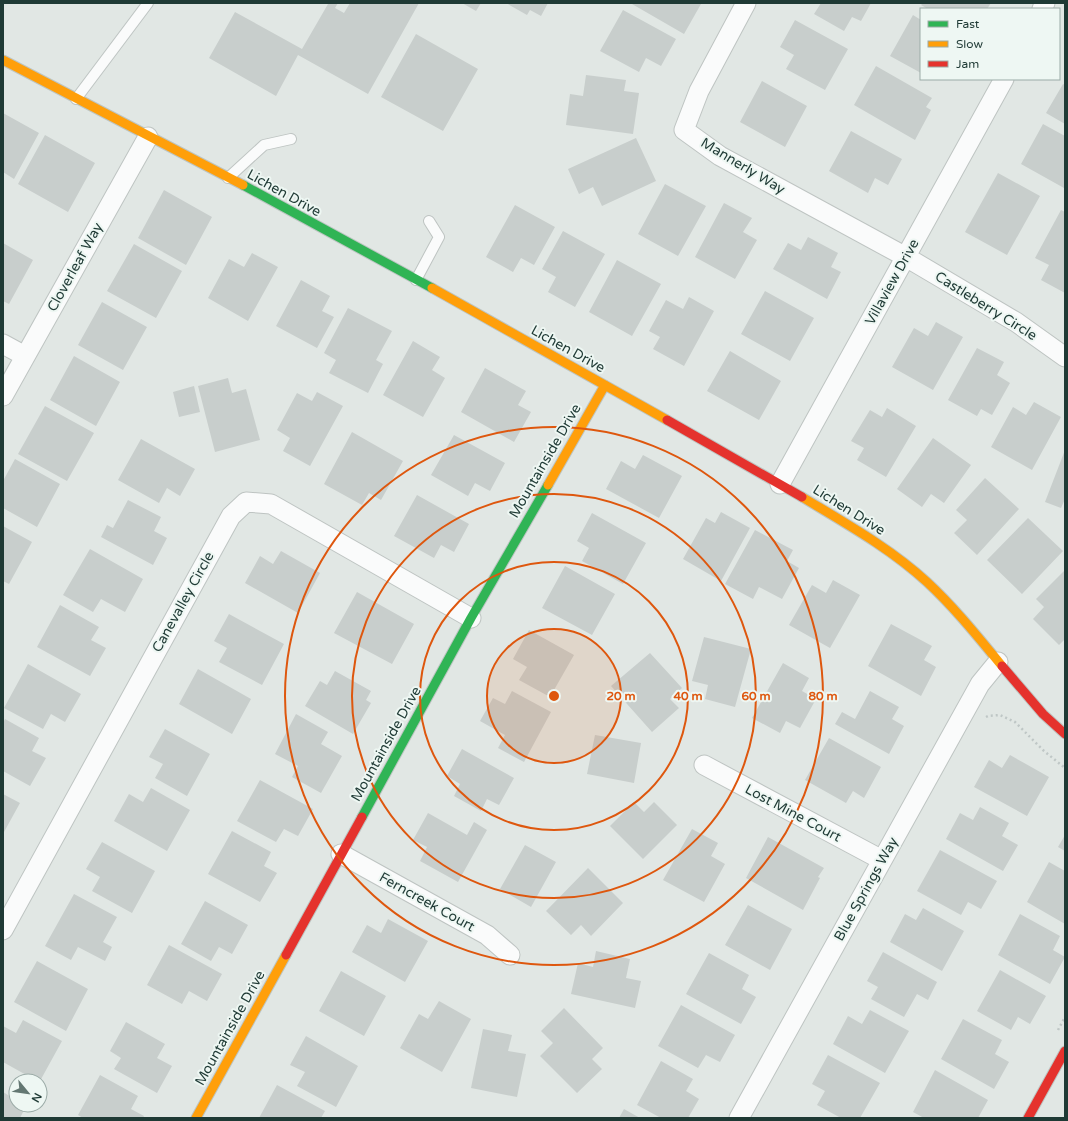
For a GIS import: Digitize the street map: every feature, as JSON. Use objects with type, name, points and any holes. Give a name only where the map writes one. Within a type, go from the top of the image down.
[{"type":"street","name":"Mannerly Way","points":[[746,3],[699,91],[684,130],[720,156],[906,257]]},
{"type":"street","name":"Lichen Drive","points":[[3,60],[228,178],[416,280],[780,484],[869,538],[920,575],[943,597],[966,622],[1030,700],[1065,734]]},
{"type":"street","name":"Villaview Drive","points":[[780,484],[1003,80]]},
{"type":"street","name":"Cloverleaf Way","points":[[3,396],[148,137]]},
{"type":"street","name":"Castleberry Circle","points":[[906,257],[1016,322],[1065,357]]},
{"type":"street","points":[[3,344],[25,356]]},
{"type":"street","name":"Mountainside Drive","points":[[196,1118],[471,618],[605,385]]},
{"type":"street","name":"Canevalley Circle","points":[[3,930],[231,516],[246,502],[271,504],[471,618]]},
{"type":"street","name":"Blue Springs Way","points":[[739,1118],[980,684],[998,662]]},
{"type":"street","name":"Lost Mine Court","points":[[704,765],[882,860]]},
{"type":"street","name":"Ferncreek Court","points":[[341,854],[487,936],[510,955]]},
{"type":"street","points":[[1028,1118],[1065,1051]]},
{"type":"lane","points":[[76,99],[148,3]]},
{"type":"lane","points":[[228,178],[264,145],[291,139]]},
{"type":"lane","points":[[416,280],[439,237],[429,221]]},
{"type":"path","points":[[983,721],[988,716],[1000,715],[1015,722],[1044,751],[1065,768]]},
{"type":"building","points":[[325,3],[338,3],[335,8],[344,13],[350,3],[419,3],[368,94],[298,55],[276,96],[209,58],[235,12],[302,49],[328,4]]},
{"type":"building","points":[[462,3],[481,3],[476,11]]},
{"type":"building","points":[[506,3],[548,3],[541,16],[530,10],[527,15]]},
{"type":"building","points":[[821,3],[871,3],[861,21],[852,17],[844,31],[814,14]]},
{"type":"building","points":[[923,3],[991,3],[988,8],[926,8],[921,5]]},
{"type":"building","points":[[632,4],[701,4],[684,34]]},
{"type":"building","points":[[623,10],[676,39],[661,66],[646,58],[639,72],[600,51]]},
{"type":"building","points":[[913,15],[920,19],[920,72],[890,56]]},
{"type":"building","points":[[795,20],[848,49],[825,90],[786,69],[794,55],[780,47]]},
{"type":"building","points":[[416,34],[478,69],[443,131],[381,97]]},
{"type":"building","points":[[876,66],[932,98],[926,107],[931,110],[915,140],[854,105]]},
{"type":"building","points":[[586,75],[626,80],[624,91],[639,93],[633,134],[566,125],[570,94],[583,96]]},
{"type":"building","points":[[762,81],[807,106],[785,147],[740,122]]},
{"type":"building","points":[[1063,84],[1065,85],[1065,124],[1046,113]]},
{"type":"building","points":[[3,113],[39,133],[14,179],[3,172]]},
{"type":"building","points":[[1043,124],[1065,136],[1064,188],[1021,164]]},
{"type":"building","points":[[851,131],[902,159],[888,185],[875,178],[868,193],[829,171]]},
{"type":"building","points":[[45,135],[95,163],[68,212],[18,184]]},
{"type":"building","points":[[636,138],[656,181],[602,206],[593,187],[579,194],[568,169]]},
{"type":"building","points":[[998,173],[1040,196],[1007,255],[965,232]]},
{"type":"building","points":[[665,184],[706,206],[678,256],[638,234]]},
{"type":"building","points":[[164,190],[212,217],[186,265],[138,238]]},
{"type":"building","points":[[724,203],[752,218],[743,232],[757,240],[735,279],[695,257]]},
{"type":"building","points":[[515,205],[555,227],[534,265],[521,258],[513,272],[486,257]]},
{"type":"building","points":[[1061,210],[1065,212],[1065,293],[1041,280],[1049,265],[1035,258]]},
{"type":"building","points":[[563,231],[605,254],[575,307],[548,292],[556,277],[542,269]]},
{"type":"building","points":[[808,237],[838,253],[831,267],[841,272],[827,299],[773,269],[788,243],[801,250]]},
{"type":"building","points":[[3,243],[33,260],[9,304],[3,301]]},
{"type":"building","points":[[134,244],[182,271],[156,318],[107,291]]},
{"type":"building","points":[[252,253],[278,267],[248,321],[208,298],[229,259],[244,267]]},
{"type":"building","points":[[617,260],[661,284],[632,336],[589,312]]},
{"type":"building","points":[[301,280],[330,296],[322,311],[334,317],[317,348],[276,326]]},
{"type":"building","points":[[765,291],[814,318],[790,361],[741,334]]},
{"type":"building","points":[[689,297],[714,311],[684,366],[653,349],[660,337],[649,331],[666,300],[683,309]]},
{"type":"building","points":[[102,302],[147,327],[123,370],[78,345]]},
{"type":"building","points":[[348,308],[392,331],[376,360],[383,364],[368,393],[329,373],[336,360],[324,353]]},
{"type":"building","points":[[936,322],[963,337],[933,390],[892,367],[914,328],[928,336]]},
{"type":"building","points":[[413,341],[440,357],[432,370],[445,378],[423,417],[383,395]]},
{"type":"building","points":[[977,348],[1004,362],[997,375],[1010,383],[992,415],[981,409],[977,416],[948,400]]},
{"type":"building","points":[[730,351],[781,381],[759,420],[707,391]]},
{"type":"building","points":[[74,356],[120,382],[96,426],[50,400]]},
{"type":"building","points":[[485,368],[526,391],[518,405],[531,412],[514,442],[461,412]]},
{"type":"building","points":[[228,378],[232,393],[246,389],[260,440],[215,452],[198,386]]},
{"type":"building","points":[[194,386],[200,412],[179,417],[173,392]]},
{"type":"building","points":[[317,392],[343,406],[310,466],[283,451],[290,438],[277,430],[297,393],[312,401]]},
{"type":"building","points":[[1034,402],[1061,417],[1032,470],[991,447],[1013,407],[1026,415]]},
{"type":"building","points":[[45,406],[94,433],[67,481],[18,454]]},
{"type":"building","points":[[887,408],[916,426],[886,477],[857,460],[864,448],[851,441],[870,410],[882,417]]},
{"type":"building","points":[[352,432],[403,461],[381,500],[369,493],[362,505],[324,484]]},
{"type":"building","points":[[454,435],[505,463],[490,491],[475,483],[468,496],[431,475]]},
{"type":"building","points":[[933,438],[971,465],[944,503],[931,494],[922,507],[897,489]]},
{"type":"building","points":[[141,439],[195,469],[180,496],[167,488],[159,503],[118,480]]},
{"type":"building","points":[[1065,450],[1065,499],[1061,508],[1045,502]]},
{"type":"building","points":[[643,455],[682,476],[659,518],[606,489],[621,461],[635,469]]},
{"type":"building","points":[[15,459],[60,484],[37,527],[3,508],[3,481]]},
{"type":"building","points":[[985,478],[1019,509],[977,555],[954,533],[967,520],[956,510]]},
{"type":"building","points":[[417,495],[469,524],[454,552],[441,545],[434,558],[394,536]]},
{"type":"building","points":[[128,500],[161,517],[154,531],[167,538],[153,565],[101,537],[107,525],[113,528]]},
{"type":"building","points":[[721,512],[750,528],[721,581],[683,559],[706,518],[715,523]]},
{"type":"building","points":[[592,513],[646,543],[623,584],[582,561],[589,548],[577,541]]},
{"type":"building","points":[[1028,518],[1063,551],[1022,594],[987,560]]},
{"type":"building","points":[[3,526],[32,542],[9,584],[3,581]]},
{"type":"building","points":[[755,530],[793,550],[787,561],[799,568],[782,599],[759,587],[753,599],[725,584]]},
{"type":"building","points":[[90,549],[143,579],[125,612],[101,599],[93,612],[63,595]]},
{"type":"building","points":[[281,551],[320,573],[298,613],[245,583],[260,556],[273,564]]},
{"type":"building","points":[[565,566],[615,594],[592,635],[542,608]]},
{"type":"building","points":[[1065,570],[1065,639],[1059,645],[1033,619],[1044,607],[1036,599]]},
{"type":"building","points":[[833,580],[860,595],[830,648],[789,625],[812,585],[826,593]]},
{"type":"building","points":[[357,592],[414,624],[392,664],[334,633]]},
{"type":"building","points":[[60,605],[99,627],[91,640],[106,648],[90,676],[37,647]]},
{"type":"building","points":[[229,614],[284,644],[262,685],[219,662],[227,648],[214,641]]},
{"type":"building","points":[[891,624],[932,646],[924,660],[936,667],[921,696],[868,666]]},
{"type":"building","points":[[529,630],[574,655],[550,697],[519,680],[527,667],[513,659]]},
{"type":"building","points":[[704,637],[751,649],[735,707],[705,699],[708,685],[692,681]]},
{"type":"building","points":[[650,653],[682,688],[670,699],[679,708],[652,732],[611,686]]},
{"type":"building","points":[[783,663],[809,678],[802,691],[816,699],[800,728],[786,721],[780,733],[752,718]]},
{"type":"building","points":[[28,664],[81,694],[65,722],[51,714],[43,729],[4,708]]},
{"type":"building","points":[[198,669],[251,699],[232,734],[179,704]]},
{"type":"building","points":[[335,671],[371,691],[366,700],[371,703],[353,734],[305,706],[320,681],[327,685]]},
{"type":"building","points":[[512,691],[551,712],[524,762],[498,748],[505,735],[480,721],[493,698],[505,704]]},
{"type":"building","points":[[870,691],[899,707],[892,719],[904,726],[889,754],[835,724],[842,712],[855,719]]},
{"type":"building","points":[[296,714],[328,732],[321,744],[342,756],[321,793],[292,777],[298,766],[275,754]]},
{"type":"building","points":[[5,719],[39,738],[32,751],[46,758],[30,786],[3,771],[3,723]]},
{"type":"building","points":[[165,729],[210,754],[187,796],[155,778],[163,764],[149,757]]},
{"type":"building","points":[[595,735],[641,743],[634,783],[587,774]]},
{"type":"building","points":[[829,738],[881,767],[864,798],[853,791],[846,803],[805,780]]},
{"type":"building","points":[[462,749],[514,778],[499,805],[487,799],[481,811],[454,796],[460,784],[447,776]]},
{"type":"building","points":[[1010,755],[1049,777],[1027,816],[974,787],[989,760],[1002,768]]},
{"type":"building","points":[[260,780],[313,809],[298,836],[284,829],[276,842],[237,821]]},
{"type":"building","points":[[151,788],[190,810],[167,851],[114,821],[129,794],[143,802]]},
{"type":"building","points":[[3,794],[20,803],[4,832],[3,831]]},
{"type":"building","points":[[634,802],[644,812],[654,802],[677,825],[643,859],[610,826]]},
{"type":"building","points":[[980,807],[1009,823],[1002,836],[1018,845],[1003,871],[946,839],[960,813],[973,820]]},
{"type":"building","points":[[428,813],[467,835],[474,822],[487,830],[458,882],[420,861],[427,847],[413,840]]},
{"type":"building","points":[[692,829],[718,843],[711,856],[725,864],[704,902],[663,880]]},
{"type":"building","points":[[232,831],[271,852],[264,866],[277,873],[260,902],[208,874]]},
{"type":"building","points":[[1065,835],[1065,851],[1058,847]]},
{"type":"building","points":[[768,837],[824,868],[818,877],[820,878],[803,910],[746,878]]},
{"type":"building","points":[[102,842],[155,871],[132,913],[92,891],[100,877],[86,869]]},
{"type":"building","points":[[525,845],[556,862],[531,907],[500,889]]},
{"type":"building","points":[[940,850],[997,881],[981,909],[968,902],[961,915],[917,891]]},
{"type":"building","points":[[1049,862],[1065,871],[1065,924],[1027,902]]},
{"type":"building","points":[[588,868],[623,903],[591,936],[581,925],[571,935],[546,911]]},
{"type":"building","points":[[74,894],[117,917],[103,942],[112,947],[105,961],[78,947],[71,960],[45,946]]},
{"type":"building","points":[[205,901],[248,925],[232,954],[219,947],[211,961],[181,944]]},
{"type":"building","points":[[748,905],[792,929],[770,970],[725,945]]},
{"type":"building","points":[[923,908],[964,931],[942,971],[890,942],[905,914],[916,920]]},
{"type":"building","points":[[1020,914],[1060,936],[1053,950],[1065,957],[1050,984],[998,955]]},
{"type":"building","points":[[388,919],[428,941],[405,982],[352,952],[367,925],[381,933]]},
{"type":"building","points":[[169,945],[222,974],[207,1001],[189,991],[182,1004],[147,985]]},
{"type":"building","points":[[596,951],[630,959],[626,978],[641,981],[635,1008],[571,994],[578,963],[593,967]]},
{"type":"building","points":[[883,952],[937,982],[928,1000],[917,994],[904,1017],[871,999],[878,987],[867,981]]},
{"type":"building","points":[[709,953],[749,975],[742,989],[756,997],[741,1024],[686,994]]},
{"type":"building","points":[[37,961],[88,989],[66,1031],[14,1002]]},
{"type":"building","points":[[1000,970],[1046,996],[1030,1024],[1018,1017],[1011,1030],[977,1011]]},
{"type":"building","points":[[341,971],[386,996],[364,1036],[319,1011]]},
{"type":"building","points":[[439,1001],[471,1019],[442,1072],[400,1048],[419,1014],[428,1019]]},
{"type":"building","points":[[681,1005],[735,1035],[720,1062],[706,1055],[698,1068],[658,1046]]},
{"type":"building","points":[[564,1008],[603,1048],[592,1059],[602,1069],[577,1093],[540,1056],[553,1043],[541,1031]]},
{"type":"building","points":[[870,1010],[909,1031],[885,1073],[833,1044],[848,1016],[862,1024]]},
{"type":"building","points":[[963,1019],[1002,1040],[995,1054],[1009,1062],[994,1089],[941,1059]]},
{"type":"building","points":[[23,1020],[62,1041],[44,1073],[23,1073],[3,1062],[3,1026],[16,1033]]},
{"type":"building","points":[[126,1022],[165,1044],[157,1058],[172,1066],[157,1093],[114,1069],[121,1058],[110,1051]]},
{"type":"building","points":[[483,1029],[512,1035],[508,1051],[526,1054],[517,1097],[471,1088]]},
{"type":"building","points":[[306,1036],[358,1066],[336,1107],[297,1086],[305,1072],[290,1065]]},
{"type":"building","points":[[828,1055],[880,1083],[860,1118],[841,1118],[817,1105],[825,1091],[812,1084]]},
{"type":"building","points":[[661,1061],[693,1079],[686,1091],[699,1099],[688,1118],[661,1118],[637,1105]]},
{"type":"building","points":[[935,1070],[988,1100],[978,1118],[924,1118],[913,1112]]},
{"type":"building","points":[[100,1075],[138,1096],[131,1109],[144,1116],[143,1118],[83,1118],[78,1115]]},
{"type":"building","points":[[277,1085],[325,1111],[321,1118],[259,1118]]},
{"type":"building","points":[[3,1092],[8,1095],[8,1113],[22,1113],[20,1118],[3,1118]]},
{"type":"building","points":[[624,1109],[640,1118],[619,1118]]},
{"type":"traffic: fast","points":[[243,185],[432,288]]},
{"type":"traffic: fast","points":[[362,817],[471,618],[548,485]]},
{"type":"traffic: slow","points":[[3,60],[243,185]]},
{"type":"traffic: slow","points":[[432,288],[667,420]]},
{"type":"traffic: slow","points":[[548,485],[605,385]]},
{"type":"traffic: slow","points":[[802,497],[867,536],[913,570],[947,602],[1002,666]]},
{"type":"traffic: slow","points":[[196,1118],[286,955]]},
{"type":"traffic: jam","points":[[667,420],[802,497]]},
{"type":"traffic: jam","points":[[1002,666],[1043,714],[1065,734]]},
{"type":"traffic: jam","points":[[286,955],[362,817]]},
{"type":"traffic: jam","points":[[1028,1118],[1065,1051]]}]
